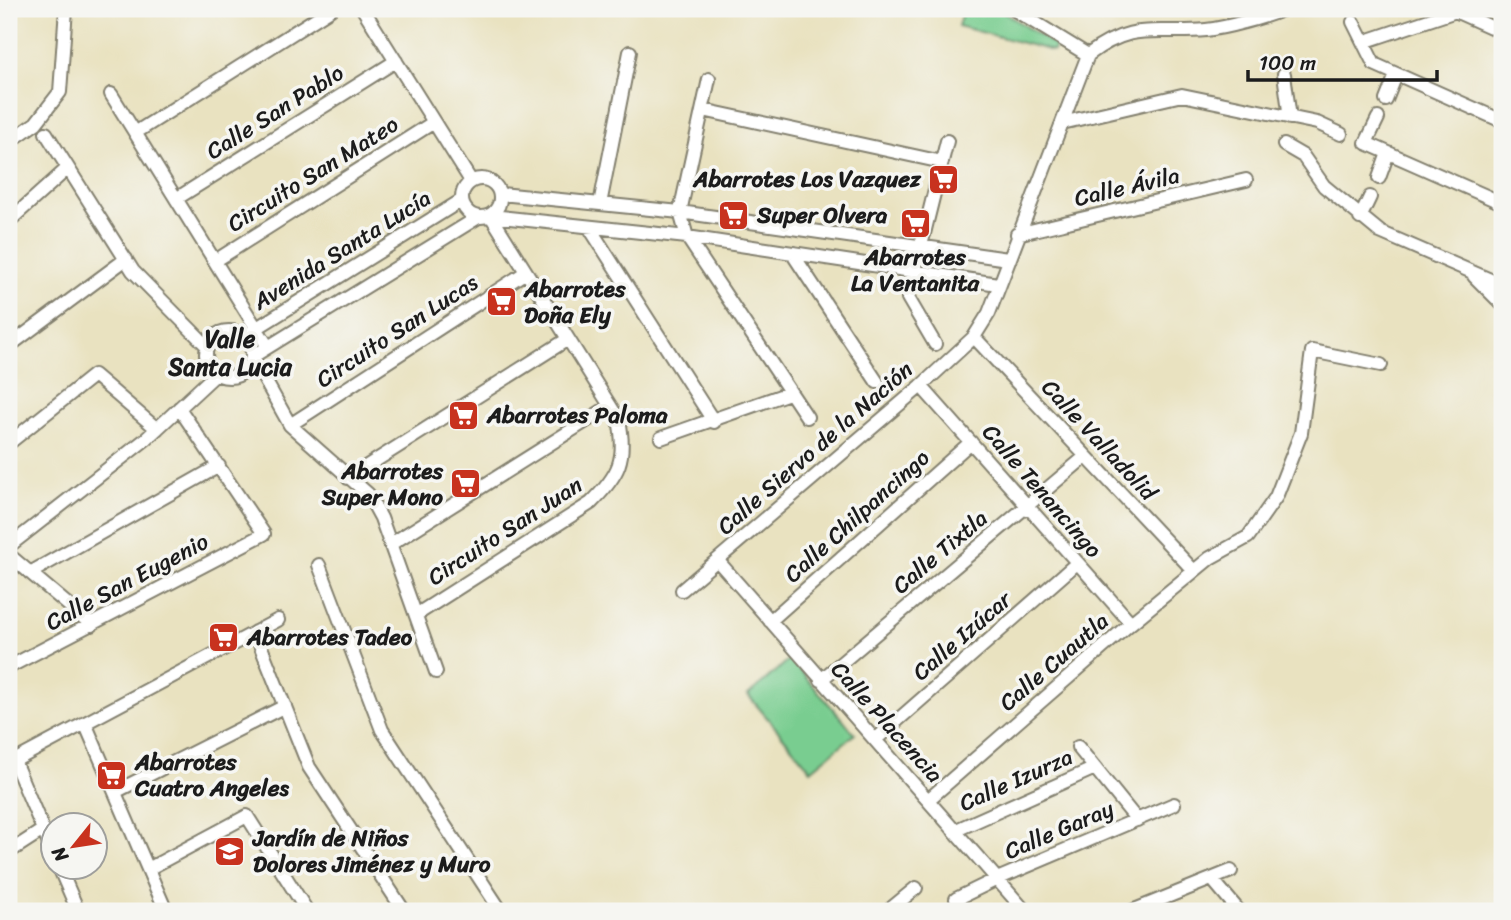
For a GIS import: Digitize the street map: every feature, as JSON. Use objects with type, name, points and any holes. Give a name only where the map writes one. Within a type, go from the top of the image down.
[{"type":"street","points":[[9,142],[36,123],[60,92],[66,9]]},
{"type":"street","points":[[135,133],[331,9]]},
{"type":"street","name":"Circuito San Mateo","points":[[363,9],[471,181]]},
{"type":"street","points":[[1013,9],[1088,55],[1120,35],[1145,30],[1207,30],[1284,9]]},
{"type":"street","points":[[1363,42],[1459,10],[1502,32]]},
{"type":"street","points":[[1353,22],[1374,64],[1502,121]]},
{"type":"street","points":[[600,204],[630,52]]},
{"type":"street","name":"Calle Siervo de la Nación","points":[[682,590],[921,386],[974,337],[989,313],[1017,234],[1088,55]]},
{"type":"street","name":"Calle San Pablo","points":[[176,199],[396,61]]},
{"type":"street","points":[[1284,74],[1290,117]]},
{"type":"street","points":[[1386,100],[1396,75]]},
{"type":"street","points":[[709,79],[680,212],[687,237],[807,417]]},
{"type":"street","name":"Circuito San Mateo","points":[[111,94],[268,347]]},
{"type":"street","points":[[1062,123],[1182,95],[1317,123],[1341,134]]},
{"type":"street","points":[[703,110],[942,162]]},
{"type":"street","points":[[1378,118],[1366,143],[1502,203]]},
{"type":"street","name":"Circuito San Mateo","points":[[215,261],[434,122]]},
{"type":"street","points":[[46,133],[133,271],[208,347]]},
{"type":"street","points":[[935,344],[908,298],[947,141]]},
{"type":"street","points":[[1283,145],[1303,156],[1324,186],[1380,232],[1502,285]]},
{"type":"street","points":[[1379,178],[1388,153]]},
{"type":"street","points":[[9,221],[68,168]]},
{"type":"street","points":[[484,217],[498,210],[500,194],[489,180],[471,181],[464,189],[462,200],[466,212],[484,217],[687,237],[998,284]]},
{"type":"street","name":"Calle Ávila","points":[[1017,234],[1246,180]]},
{"type":"street","points":[[500,194],[680,212],[1008,259]]},
{"type":"street","points":[[1360,218],[1370,197]]},
{"type":"street","name":"Avenida Santa Lucía","points":[[244,336],[462,200]]},
{"type":"street","points":[[391,544],[610,406],[526,272],[484,217]]},
{"type":"street","name":"Avenida Santa Lucía","points":[[252,357],[484,217]]},
{"type":"street","points":[[589,227],[714,422]]},
{"type":"street","points":[[792,253],[877,382]]},
{"type":"street","points":[[9,346],[126,259]]},
{"type":"street","points":[[357,266],[369,285]]},
{"type":"street","name":"Circuito San Lucas","points":[[290,425],[526,272]]},
{"type":"street","points":[[1472,273],[1502,304]]},
{"type":"street","points":[[222,332],[237,332],[244,336],[252,349],[252,357],[245,370],[239,375],[224,376],[217,373],[208,362],[208,347],[211,341],[222,332]]},
{"type":"street","name":"Calle Valladolid","points":[[974,337],[1194,571]]},
{"type":"street","points":[[252,357],[290,425],[348,478],[568,339]]},
{"type":"street","name":"Calle Cuautla","points":[[928,800],[1194,571],[1210,558],[1248,537],[1276,497],[1301,433],[1312,351],[1381,365]]},
{"type":"street","points":[[9,547],[157,429],[217,373]]},
{"type":"street","points":[[9,443],[94,375],[157,429]]},
{"type":"street","name":"Calle Tenancingo","points":[[921,386],[1131,623]]},
{"type":"street","points":[[661,438],[714,422],[789,393]]},
{"type":"street","name":"Circuito San Juan","points":[[416,615],[591,503],[600,494],[611,482],[624,444],[619,420],[610,406]]},
{"type":"street","points":[[30,573],[219,466],[179,408]]},
{"type":"street","name":"Calle Chilpancingo","points":[[770,621],[971,442]]},
{"type":"street","name":"Calle Tixtla","points":[[821,680],[1086,456]]},
{"type":"street","name":"Calle San Eugenio","points":[[9,666],[264,534],[219,466]]},
{"type":"street","name":"Circuito San Juan","points":[[348,478],[368,494],[382,518],[436,672]]},
{"type":"street","points":[[9,555],[92,625]]},
{"type":"street","name":"Calle Placencia","points":[[717,560],[1025,911]]},
{"type":"street","name":"Calle Izúcar","points":[[875,740],[1077,563]]},
{"type":"street","points":[[319,565],[382,730],[501,911]]},
{"type":"street","points":[[38,820],[11,763],[278,620]]},
{"type":"street","points":[[256,632],[309,767],[404,911]]},
{"type":"street","points":[[115,792],[285,706]]},
{"type":"street","points":[[85,723],[166,911]]},
{"type":"street","points":[[1078,747],[1137,820]]},
{"type":"street","name":"Calle Izurza","points":[[954,831],[1095,768]]},
{"type":"street","name":"Calle Garay","points":[[956,899],[1174,804]]},
{"type":"street","points":[[148,869],[247,816],[307,911]]},
{"type":"street","points":[[9,852],[38,833]]},
{"type":"street","points":[[1132,911],[1231,872]]},
{"type":"street","points":[[1212,879],[1239,911]]},
{"type":"street","points":[[65,881],[78,911]]},
{"type":"street","points":[[889,911],[916,888]]},
{"type":"green space","points":[[963,9],[999,9],[1055,46],[1053,51],[958,26]]},
{"type":"green space","points":[[790,659],[855,734],[811,770],[748,695]]},
{"type":"place","name":"Abarrotes Los Vazquez","points":[[944,179]]},
{"type":"place","name":"Super Olvera","points":[[734,215]]},
{"type":"place","name":"Abarrotes La Ventanita","points":[[915,223]]},
{"type":"place","name":"Abarrotes Doña Ely","points":[[501,302]]},
{"type":"place","name":"Abarrotes Paloma","points":[[464,415]]},
{"type":"place","name":"Abarrotes Super Mono","points":[[466,484]]},
{"type":"place","name":"Abarrotes Tadeo","points":[[224,637]]},
{"type":"place","name":"Abarrotes Cuatro Angeles","points":[[112,775]]},
{"type":"place","name":"Jardín de Niños Dolores Jiménez y Muro","points":[[230,851]]},
{"type":"district","name":"Valle Santa Lucia","points":[[230,353]]}]
